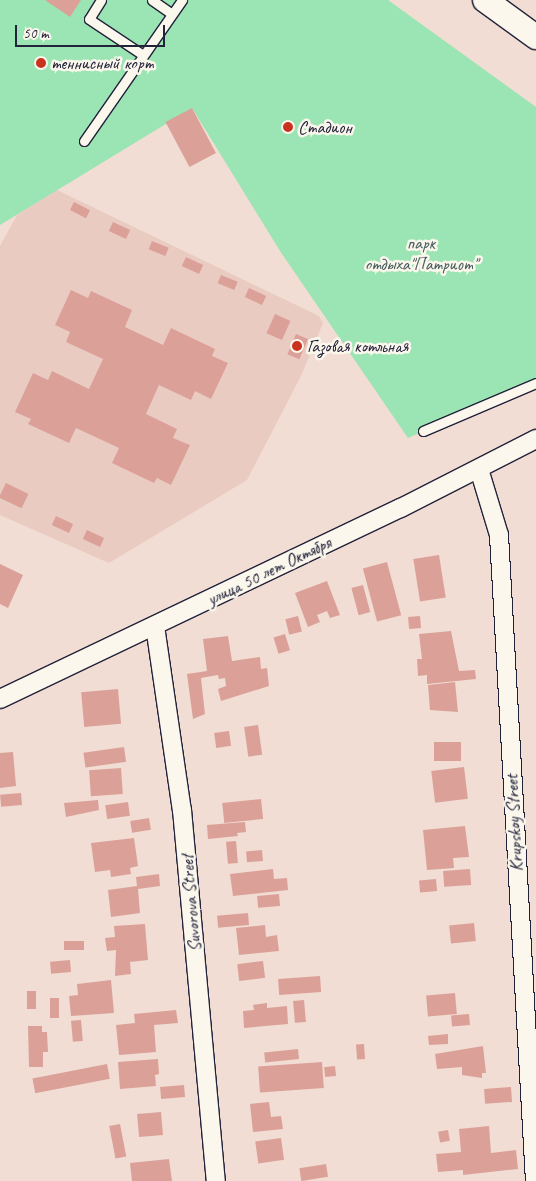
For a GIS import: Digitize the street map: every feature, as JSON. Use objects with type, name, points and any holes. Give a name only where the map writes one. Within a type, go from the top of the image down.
[{"type":"main road","points":[[485,0],[536,37]]},
{"type":"street","name":"улица 50 лет Октября","points":[[0,699],[479,469],[536,438]]},
{"type":"street","name":"Krupskoy Street","points":[[479,469],[500,536],[535,1181]]},
{"type":"street","name":"Suvorova Street","points":[[155,626],[182,810],[216,1181]]},
{"type":"lane","points":[[101,0],[88,19],[143,55]]},
{"type":"lane","points":[[152,0],[172,14]]},
{"type":"lane","points":[[84,141],[182,0]]},
{"type":"lane","points":[[423,431],[536,382]]},
{"type":"shaded area","points":[[57,190],[319,316],[323,323],[301,376],[247,480],[109,563],[0,515],[0,246],[17,215]]},
{"type":"green space","name":"парк отдыха\"Патриот\"","points":[[0,0],[388,0],[536,107],[536,382],[408,438],[280,251],[192,108],[0,225]]},
{"type":"building","points":[[45,0],[81,0],[70,17]]},
{"type":"building","points":[[192,108],[216,153],[189,167],[166,122]]},
{"type":"building","points":[[74,202],[90,210],[86,218],[70,210]]},
{"type":"building","points":[[113,222],[130,230],[126,239],[109,231]]},
{"type":"building","points":[[152,241],[169,248],[165,256],[149,249]]},
{"type":"building","points":[[186,257],[203,265],[199,274],[182,266]]},
{"type":"building","points":[[221,275],[238,282],[234,290],[218,283]]},
{"type":"building","points":[[249,288],[266,296],[262,305],[245,297]]},
{"type":"building","points":[[71,290],[88,298],[91,291],[132,310],[125,327],[163,345],[171,328],[215,349],[212,356],[228,363],[211,399],[195,391],[191,400],[159,385],[146,414],[177,429],[173,438],[190,445],[171,485],[157,478],[154,483],[112,463],[119,448],[76,428],[69,443],[28,424],[31,419],[15,412],[33,373],[48,380],[52,371],[89,389],[103,359],[66,342],[70,332],[55,325]]},
{"type":"building","points":[[275,314],[291,321],[282,340],[266,333]]},
{"type":"building","name":"Газовая котльная","points":[[296,334],[308,339],[299,359],[287,354]]},
{"type":"building","points":[[6,483],[28,494],[21,508],[0,498]]},
{"type":"building","points":[[56,516],[73,524],[69,533],[52,525]]},
{"type":"building","points":[[87,530],[104,538],[100,547],[83,539]]},
{"type":"building","points":[[439,555],[446,597],[420,602],[413,559]]},
{"type":"building","points":[[387,562],[401,615],[377,622],[363,568]]},
{"type":"building","points":[[0,564],[23,575],[8,608],[0,604]]},
{"type":"building","points":[[327,581],[340,615],[330,618],[327,611],[317,615],[320,622],[308,627],[295,593]]},
{"type":"building","points":[[363,585],[370,612],[359,615],[351,588]]},
{"type":"building","points":[[298,616],[302,632],[289,635],[285,619]]},
{"type":"building","points":[[420,616],[421,628],[409,629],[408,617]]},
{"type":"building","points":[[451,631],[459,671],[475,670],[476,679],[427,684],[427,675],[418,676],[417,659],[422,659],[419,634]]},
{"type":"building","points":[[285,634],[290,650],[278,654],[274,638]]},
{"type":"building","points":[[228,636],[232,661],[260,657],[261,669],[267,668],[269,686],[221,701],[218,689],[226,686],[225,678],[219,679],[218,675],[201,678],[205,714],[193,719],[187,674],[207,671],[203,639]]},
{"type":"building","points":[[455,682],[458,712],[430,710],[428,685]]},
{"type":"building","points":[[118,689],[121,724],[84,727],[81,692]]},
{"type":"building","points":[[258,725],[262,755],[248,757],[244,727]]},
{"type":"building","points":[[229,731],[231,746],[216,748],[214,733]]},
{"type":"building","points":[[434,742],[461,742],[461,761],[434,761]]},
{"type":"building","points":[[124,747],[126,762],[85,768],[83,753]]},
{"type":"building","points":[[13,752],[16,786],[0,788],[0,753]]},
{"type":"building","points":[[464,767],[468,799],[435,803],[431,771]]},
{"type":"building","points":[[121,768],[123,794],[91,796],[89,770]]},
{"type":"building","points":[[21,793],[22,805],[1,807],[0,795]]},
{"type":"building","points":[[261,799],[263,819],[224,823],[222,803]]},
{"type":"building","points":[[98,800],[99,810],[66,817],[64,803]]},
{"type":"building","points":[[128,802],[130,816],[107,819],[105,805]]},
{"type":"building","points":[[149,818],[151,830],[132,833],[130,821]]},
{"type":"building","points":[[245,822],[246,832],[237,833],[238,836],[208,839],[207,825]]},
{"type":"building","points":[[465,826],[469,857],[453,858],[454,868],[427,870],[423,830]]},
{"type":"building","points":[[134,838],[138,866],[130,868],[131,874],[111,877],[110,870],[95,872],[91,843]]},
{"type":"building","points":[[236,841],[238,863],[228,864],[226,842]]},
{"type":"building","points":[[262,850],[263,861],[247,862],[246,851]]},
{"type":"building","points":[[273,869],[274,879],[287,878],[288,890],[233,896],[230,874]]},
{"type":"building","points":[[470,869],[471,885],[444,887],[443,871]]},
{"type":"building","points":[[159,874],[160,886],[138,889],[140,913],[111,917],[108,890],[137,886],[136,877]]},
{"type":"building","points":[[436,879],[437,891],[420,892],[419,880]]},
{"type":"building","points":[[279,894],[280,906],[258,908],[257,896]]},
{"type":"building","points":[[248,913],[249,925],[218,928],[217,916]]},
{"type":"building","points":[[474,923],[476,941],[451,944],[449,926]]},
{"type":"building","points":[[145,924],[148,960],[130,962],[131,974],[115,976],[116,950],[107,951],[105,938],[115,937],[114,926]]},
{"type":"building","points":[[265,925],[266,937],[277,935],[279,951],[239,955],[236,928]]},
{"type":"building","points":[[64,941],[84,941],[84,950],[64,950]]},
{"type":"building","points":[[70,960],[71,972],[51,974],[50,962]]},
{"type":"building","points":[[263,961],[265,978],[239,981],[237,964]]},
{"type":"building","points":[[320,976],[321,992],[279,995],[278,979]]},
{"type":"building","points":[[111,980],[114,1013],[71,1016],[69,996],[78,995],[77,984]]},
{"type":"building","points":[[27,991],[36,991],[36,1009],[27,1009]]},
{"type":"building","points":[[455,993],[457,1014],[428,1016],[426,996]]},
{"type":"building","points":[[50,998],[59,998],[59,1018],[50,1018]]},
{"type":"building","points":[[304,1000],[306,1022],[295,1023],[293,1001]]},
{"type":"building","points":[[267,1003],[267,1008],[287,1006],[288,1024],[244,1028],[243,1011],[254,1010],[253,1005]]},
{"type":"building","points":[[176,1010],[178,1023],[154,1025],[156,1052],[119,1055],[116,1025],[135,1023],[134,1014]]},
{"type":"building","points":[[469,1014],[470,1025],[452,1027],[451,1016]]},
{"type":"building","points":[[81,1020],[83,1041],[73,1042],[71,1021]]},
{"type":"building","points":[[28,1026],[42,1026],[42,1032],[47,1032],[48,1052],[43,1052],[43,1067],[29,1067]]},
{"type":"building","points":[[448,1034],[448,1044],[429,1045],[428,1036]]},
{"type":"building","points":[[364,1044],[365,1059],[357,1060],[356,1045]]},
{"type":"building","points":[[483,1046],[486,1073],[482,1073],[482,1078],[462,1075],[462,1067],[437,1069],[435,1054]]},
{"type":"building","points":[[298,1049],[299,1059],[265,1062],[264,1053]]},
{"type":"building","points":[[158,1059],[159,1074],[155,1075],[156,1086],[120,1089],[118,1062]]},
{"type":"building","points":[[322,1062],[324,1088],[260,1092],[258,1066]]},
{"type":"building","points":[[107,1064],[110,1079],[35,1093],[32,1079]]},
{"type":"building","points":[[335,1066],[336,1076],[325,1077],[324,1067]]},
{"type":"building","points":[[184,1085],[185,1097],[161,1099],[160,1087]]},
{"type":"building","points":[[511,1087],[512,1102],[485,1104],[484,1089]]},
{"type":"building","points":[[269,1102],[271,1117],[281,1116],[283,1129],[253,1132],[250,1104]]},
{"type":"building","points":[[161,1112],[163,1135],[139,1137],[137,1114]]},
{"type":"building","points":[[120,1124],[126,1156],[115,1158],[109,1126]]},
{"type":"building","points":[[489,1126],[491,1153],[516,1150],[518,1169],[463,1175],[463,1170],[438,1172],[436,1154],[461,1152],[459,1129]]},
{"type":"building","points":[[448,1130],[450,1141],[440,1143],[438,1132]]},
{"type":"building","points":[[281,1138],[284,1160],[258,1163],[255,1142]]},
{"type":"building","points":[[169,1159],[172,1181],[132,1181],[130,1163]]},
{"type":"building","points":[[326,1164],[328,1177],[301,1181],[299,1168]]},
{"type":"place","name":"теннисный корт","points":[[41,63]]},
{"type":"place","name":"Стадион","points":[[288,127]]},
{"type":"place","name":"Газовая котльная","points":[[297,346]]}]
